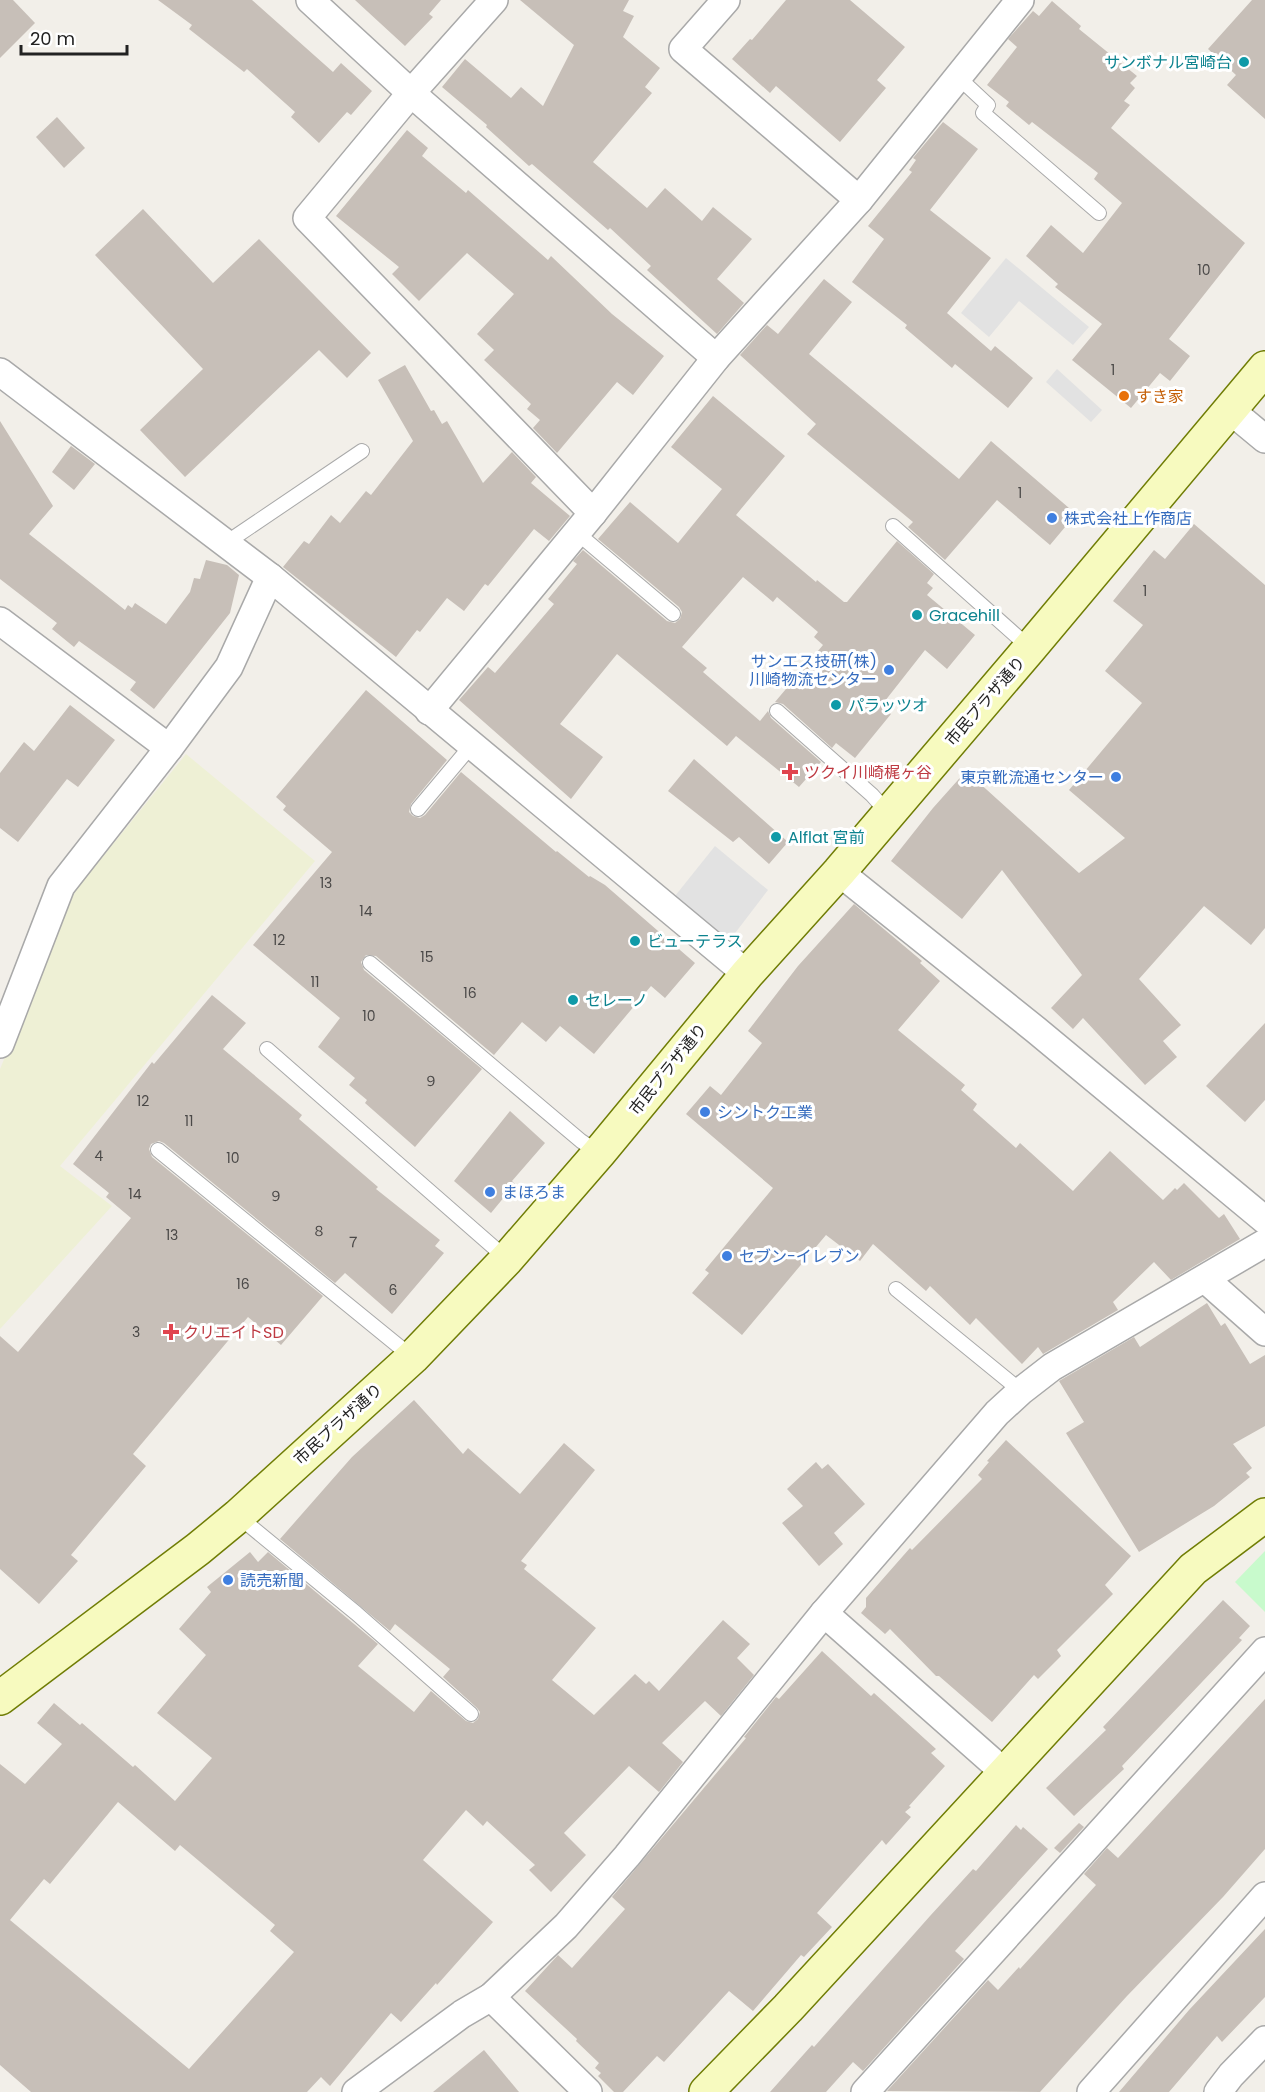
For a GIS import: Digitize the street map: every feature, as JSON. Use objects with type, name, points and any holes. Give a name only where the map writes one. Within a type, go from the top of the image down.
[{"type":"street","points":[[310,0],[411,93],[716,358]]},
{"type":"street","points":[[494,0],[411,93],[307,218],[585,522]]},
{"type":"street","points":[[726,0],[683,49],[859,200]]},
{"type":"street","points":[[429,711],[585,522],[716,358],[859,200],[1020,0]]},
{"type":"street","name":"市民プラザ通り","points":[[0,1698],[238,1516],[413,1357],[507,1259],[599,1153],[747,974],[839,872],[1030,648],[1265,368]]},
{"type":"street","points":[[0,372],[270,577],[747,974]]},
{"type":"street","points":[[1230,410],[1265,439]]},
{"type":"street","points":[[0,1044],[61,886],[229,667],[270,577]]},
{"type":"street","points":[[0,621],[169,748]]},
{"type":"street","points":[[839,872],[1036,1030],[1265,1220]]},
{"type":"street","points":[[356,2092],[462,2014],[491,1997],[566,1926],[824,1613],[997,1413],[1052,1367],[1265,1243]]},
{"type":"street","points":[[1205,1279],[1265,1332]]},
{"type":"street","points":[[706,2092],[788,2008],[1193,1569],[1265,1515]]},
{"type":"street","points":[[824,1613],[1004,1772]]},
{"type":"street","points":[[865,2092],[1265,1651]]},
{"type":"street","points":[[1091,2092],[1265,1896]]},
{"type":"street","points":[[491,1997],[588,2092]]},
{"type":"street","points":[[1218,2092],[1265,2040]]},
{"type":"lane","points":[[958,77],[988,105],[983,113],[1099,213]]},
{"type":"lane","points":[[226,543],[362,451]]},
{"type":"lane","points":[[585,522],[673,614]]},
{"type":"lane","points":[[893,526],[1030,648]]},
{"type":"lane","points":[[777,711],[872,795],[888,813]]},
{"type":"lane","points":[[418,809],[471,746]]},
{"type":"lane","points":[[370,963],[581,1141],[599,1153]]},
{"type":"lane","points":[[267,1049],[507,1259]]},
{"type":"lane","points":[[158,1150],[413,1357]]},
{"type":"lane","points":[[896,1288],[1021,1392]]},
{"type":"lane","points":[[238,1516],[356,1613],[471,1714]]},
{"type":"green space","points":[[186,754],[315,861],[60,1166],[112,1206],[0,1329],[0,1069],[75,891]]},
{"type":"green space","points":[[1265,1551],[1265,1612],[1235,1582]]},
{"type":"shaded area","points":[[1006,258],[1089,327],[1073,345],[1019,301],[989,337],[961,313]]},
{"type":"shaded area","points":[[1057,369],[1102,410],[1091,422],[1046,382]]},
{"type":"shaded area","points":[[715,846],[768,890],[726,945],[671,901]]},
{"type":"building","points":[[0,0],[13,0],[35,23],[0,58]]},
{"type":"building","points":[[158,0],[252,0],[333,72],[341,63],[372,91],[351,115],[347,112],[319,143],[291,117],[295,112],[247,69],[244,72],[189,29],[192,25]]},
{"type":"building","points":[[355,0],[441,0],[429,14],[433,17],[405,46]]},
{"type":"building","points":[[520,0],[629,0],[623,11],[634,16],[623,37],[660,68],[645,87],[652,93],[593,162],[647,208],[665,188],[702,221],[713,207],[752,239],[717,279],[744,303],[717,334],[647,270],[651,266],[610,228],[608,230],[532,164],[529,166],[486,127],[487,125],[442,87],[465,59],[511,98],[521,87],[543,106],[574,45]]},
{"type":"building","points":[[786,0],[850,0],[905,47],[877,80],[886,88],[840,142],[776,86],[770,93],[732,59],[750,39],[752,40]]},
{"type":"building","name":"サンボナル宮崎台","points":[[1252,0],[1265,0],[1265,119],[1227,85],[1236,75],[1208,49]]},
{"type":"building","points":[[1052,1],[1081,26],[1079,29],[1137,76],[1130,83],[1135,88],[1124,101],[1130,105],[1111,128],[1245,243],[1169,339],[1190,356],[1170,381],[1160,373],[1131,408],[1072,360],[1102,324],[1055,287],[1058,284],[1026,256],[1051,225],[1083,253],[1122,203],[1094,179],[1098,173],[1032,122],[1029,125],[1006,106],[1009,102],[987,85],[1017,47],[1008,39],[1033,11],[1039,16]]},
{"type":"building","points":[[57,117],[85,148],[64,168],[36,137]]},
{"type":"building","points":[[943,122],[978,149],[930,210],[991,258],[947,313],[991,351],[995,346],[1033,378],[1008,408],[955,364],[952,368],[905,328],[907,325],[852,282],[884,239],[868,226],[912,172],[909,170],[916,160],[913,158]]},
{"type":"building","points":[[407,130],[428,148],[422,156],[466,193],[468,190],[548,260],[551,256],[612,314],[664,356],[633,395],[617,382],[557,453],[533,428],[540,420],[527,409],[531,404],[484,360],[494,350],[477,334],[514,294],[467,253],[419,301],[392,274],[399,267],[336,216]]},
{"type":"building","points":[[143,209],[213,283],[259,239],[371,353],[347,378],[319,350],[185,477],[140,430],[203,369],[95,255]]},
{"type":"building","points":[[824,279],[852,302],[809,354],[959,479],[991,441],[1076,514],[1050,545],[997,500],[945,560],[908,527],[913,522],[807,434],[816,424],[740,355],[767,325],[778,334]]},
{"type":"building","points":[[405,365],[431,411],[434,410],[442,424],[447,421],[483,483],[512,452],[536,477],[531,483],[570,516],[549,541],[534,529],[488,586],[485,584],[464,611],[447,598],[420,632],[417,630],[396,657],[283,567],[304,541],[309,544],[331,515],[340,523],[366,491],[371,495],[413,441],[378,380]]},
{"type":"building","points":[[713,396],[785,456],[736,515],[816,582],[817,580],[844,602],[847,602],[897,541],[934,574],[927,583],[933,588],[927,595],[975,635],[947,669],[925,650],[881,706],[891,714],[855,758],[836,743],[832,748],[783,704],[775,702],[823,645],[814,637],[818,632],[777,597],[773,602],[743,577],[682,647],[707,668],[703,672],[760,721],[768,711],[771,718],[821,762],[799,787],[736,736],[727,746],[617,654],[560,724],[603,757],[571,799],[459,700],[488,667],[495,673],[554,604],[548,599],[577,564],[573,561],[583,550],[667,621],[675,623],[680,619],[682,612],[679,607],[598,539],[630,502],[678,543],[722,489],[671,447]]},
{"type":"building","points":[[0,421],[53,506],[29,534],[125,610],[128,605],[132,608],[135,603],[166,624],[190,592],[194,578],[200,579],[206,560],[227,565],[239,575],[230,613],[154,709],[130,690],[136,682],[79,641],[74,647],[52,629],[57,623],[0,579]]},
{"type":"building","points":[[71,446],[95,464],[74,490],[52,472]]},
{"type":"building","points":[[1194,524],[1265,585],[1265,928],[1251,945],[1204,906],[1139,979],[1181,1025],[1163,1041],[1177,1057],[1145,1085],[1083,1018],[1073,1029],[1051,1008],[1082,975],[1002,870],[962,919],[891,861],[966,771],[1079,873],[1125,838],[1069,790],[1142,703],[1105,671],[1143,625],[1113,601],[1154,550],[1165,559]]},
{"type":"building","points":[[366,690],[447,760],[411,804],[409,812],[413,816],[420,818],[425,815],[461,772],[556,852],[589,877],[605,885],[695,963],[665,998],[651,986],[594,1054],[560,1026],[546,1042],[522,1022],[494,1055],[376,956],[366,955],[361,962],[364,970],[482,1069],[415,1147],[365,1103],[367,1100],[349,1085],[355,1078],[318,1047],[340,1018],[253,945],[332,852],[283,810],[286,806],[276,797]]},
{"type":"building","points":[[70,705],[115,740],[78,787],[67,779],[18,842],[0,828],[0,773],[24,742],[34,751]]},
{"type":"building","points":[[694,759],[788,842],[769,864],[739,837],[733,842],[668,791]]},
{"type":"building","points":[[854,904],[922,961],[920,963],[940,981],[898,1030],[965,1085],[961,1090],[977,1104],[973,1110],[1016,1148],[1020,1143],[1073,1191],[1110,1151],[1163,1200],[1184,1183],[1219,1218],[1224,1214],[1240,1239],[1171,1280],[1154,1262],[1113,1302],[1118,1310],[1043,1354],[1038,1347],[1022,1364],[976,1318],[970,1325],[930,1286],[926,1291],[873,1244],[860,1261],[826,1235],[742,1335],[692,1293],[709,1273],[705,1270],[773,1188],[686,1114],[710,1086],[721,1095],[762,1043],[748,1031],[798,966]]},
{"type":"building","points":[[212,995],[246,1023],[223,1049],[302,1115],[299,1119],[378,1187],[376,1189],[440,1240],[435,1246],[444,1253],[392,1314],[345,1273],[335,1283],[164,1143],[159,1141],[151,1144],[149,1149],[152,1157],[323,1296],[281,1345],[248,1317],[133,1454],[146,1466],[71,1555],[78,1561],[39,1604],[0,1569],[0,1336],[18,1352],[131,1218],[106,1197],[109,1193],[73,1164],[152,1062],[154,1064]]},
{"type":"building","points":[[1265,1023],[1265,1100],[1245,1122],[1206,1086]]},
{"type":"building","points":[[510,1111],[545,1143],[512,1181],[515,1184],[491,1213],[454,1181]]},
{"type":"building","points":[[1207,1303],[1221,1326],[1225,1323],[1250,1364],[1265,1355],[1265,1426],[1233,1444],[1252,1468],[1246,1473],[1250,1477],[1214,1506],[1139,1552],[1066,1433],[1084,1422],[1059,1381],[1134,1337],[1140,1347]]},
{"type":"building","points":[[414,1400],[463,1454],[468,1448],[520,1494],[564,1443],[595,1470],[521,1561],[527,1565],[524,1569],[596,1628],[552,1680],[594,1715],[635,1674],[646,1684],[649,1681],[659,1691],[723,1620],[750,1644],[737,1658],[754,1675],[721,1716],[705,1701],[662,1743],[683,1762],[659,1792],[629,1766],[564,1833],[586,1855],[551,1892],[529,1870],[535,1865],[487,1821],[483,1826],[466,1810],[423,1860],[493,1922],[401,2022],[391,2013],[330,2086],[321,2077],[307,2092],[31,2092],[0,2065],[0,1764],[25,1784],[62,1744],[37,1723],[54,1703],[80,1725],[82,1723],[133,1767],[135,1765],[175,1801],[212,1758],[157,1713],[206,1655],[179,1629],[211,1592],[207,1587],[250,1552],[258,1562],[268,1552],[378,1644],[358,1666],[414,1712],[431,1691],[466,1721],[473,1723],[478,1719],[480,1712],[477,1708],[443,1677],[450,1669],[395,1624],[390,1631],[280,1539],[352,1457]],"holes":[[[118,1802],[175,1851],[180,1845],[275,1925],[270,1931],[294,1952],[189,2069],[10,1920],[44,1879],[50,1884]]]},
{"type":"building","points":[[1006,1440],[1131,1556],[1105,1585],[1113,1594],[1057,1650],[1061,1656],[1038,1679],[1034,1675],[992,1722],[939,1676],[936,1676],[890,1629],[885,1634],[861,1613],[866,1607],[866,1598],[910,1548],[912,1550],[982,1479],[978,1475]]},
{"type":"building","points":[[816,1462],[822,1469],[828,1464],[865,1504],[834,1533],[843,1544],[819,1566],[782,1523],[803,1506],[787,1489]]},
{"type":"building","points":[[1223,1600],[1250,1626],[1239,1638],[1242,1640],[1122,1766],[1124,1769],[1074,1816],[1046,1788],[1106,1730],[1103,1727]]},
{"type":"building","points":[[822,1651],[871,1696],[874,1693],[936,1749],[931,1753],[945,1766],[905,1812],[911,1817],[886,1845],[882,1840],[817,1913],[832,1927],[804,1957],[801,1955],[753,2011],[729,1991],[664,2062],[657,2056],[623,2092],[614,2092],[598,2076],[601,2073],[595,2068],[599,2063],[576,2041],[577,2039],[525,1991],[558,1955],[572,1968],[625,1909],[612,1897],[746,1738],[744,1737],[776,1697],[779,1699]]},
{"type":"building","points":[[1265,1699],[1265,1849],[1040,2092],[887,2091],[988,1980],[998,1990],[1019,1967],[1020,1969],[1096,1885],[1084,1874],[1107,1848],[1118,1858]]},
{"type":"building","points":[[1079,1823],[1084,1827],[1060,1853],[1054,1848]]},
{"type":"building","points":[[1016,1825],[1021,1830],[1023,1827],[1048,1849],[955,1951],[964,1959],[863,2071],[853,2062],[826,2092],[770,2092],[812,2045],[814,2047],[930,1916],[973,1869],[976,1871]]},
{"type":"building","points":[[1265,1929],[1265,1997],[1222,2042],[1217,2036],[1169,2092],[1119,2092],[1189,2010]]},
{"type":"building","points":[[484,2050],[519,2092],[433,2092]]},
{"type":"place","name":"サンボナル宮崎台","points":[[1244,62]]},
{"type":"place","name":"すき家","points":[[1124,396]]},
{"type":"place","name":"株式会社上作商店","points":[[1052,518]]},
{"type":"place","name":"Gracehill","points":[[917,615]]},
{"type":"place","name":"サンエス技研(株) 川崎物流センター","points":[[889,670]]},
{"type":"place","name":"パラッツオ","points":[[836,705]]},
{"type":"place","name":"ツクイ川崎梶ヶ谷","points":[[790,772]]},
{"type":"place","name":"東京靴流通センター","points":[[1116,777]]},
{"type":"place","name":"Alflat 宮前","points":[[776,837]]},
{"type":"place","name":"ビューテラス","points":[[635,941]]},
{"type":"place","name":"セレーノ","points":[[573,1000]]},
{"type":"place","name":"シントク工業","points":[[705,1112]]},
{"type":"place","name":"まほろま","points":[[490,1192]]},
{"type":"place","name":"セブン-イレブン","points":[[727,1256]]},
{"type":"place","name":"クリエイトSD","points":[[171,1332]]},
{"type":"place","name":"読売新聞","points":[[228,1580]]}]
